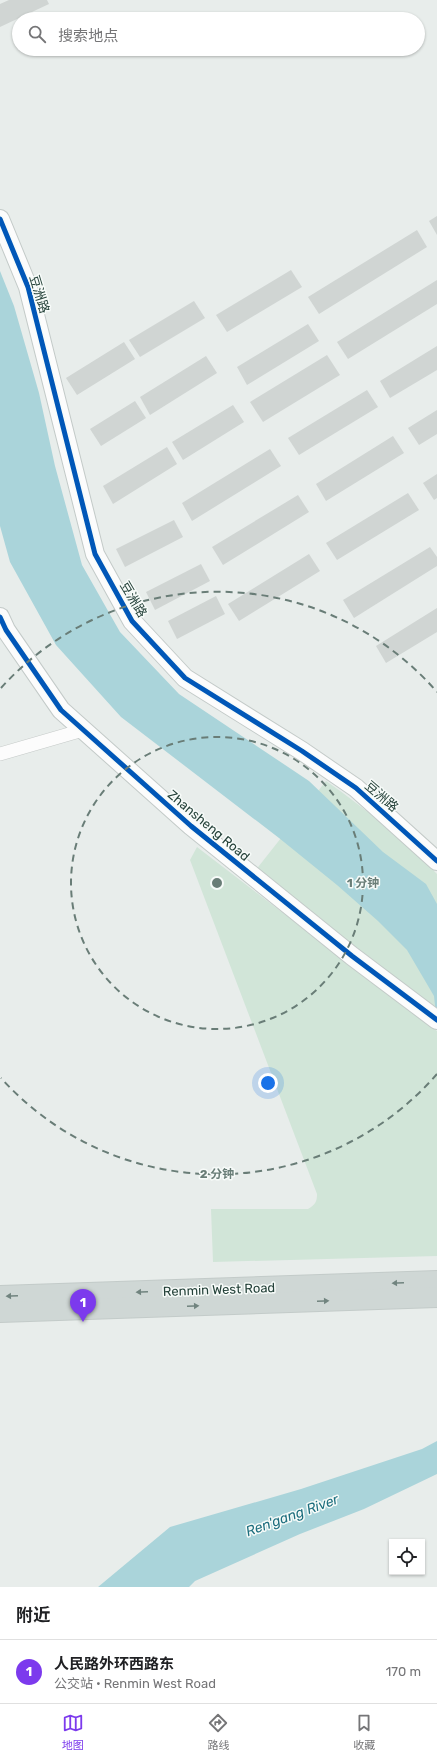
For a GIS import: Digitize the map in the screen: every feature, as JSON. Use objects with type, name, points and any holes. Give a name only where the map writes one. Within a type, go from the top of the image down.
[{"type":"main road","name":"Renmin West Road","points":[[0,1296],[437,1281]]},
{"type":"main road","name":"Renmin West Road","points":[[0,1312],[437,1298]]},
{"type":"street","name":"豆洲路","points":[[0,219],[28,287],[95,554],[132,621],[185,678],[302,751],[356,788],[437,861]]},
{"type":"street","name":"Zhansheng Road","points":[[0,617],[6,630],[61,710],[191,826],[352,956],[437,1020]]},
{"type":"street","points":[[0,754],[83,730]]},
{"type":"green space","points":[[326,781],[384,825],[437,874],[437,1011],[255,871]]},
{"type":"green space","points":[[197,847],[437,1031],[437,1256],[213,1262],[211,1209],[308,1209],[315,1203],[317,1194],[190,860]]},
{"type":"water","points":[[0,271],[14,306],[39,393],[55,466],[82,565],[120,632],[179,694],[309,781],[383,852],[426,884],[437,904],[437,1025],[434,996],[407,950],[378,921],[337,885],[279,838],[121,717],[56,645],[10,562],[0,526]]},
{"type":"water","name":"Ren'gang River","points":[[437,1441],[437,1474],[364,1509],[300,1534],[195,1581],[189,1587],[98,1587],[170,1527],[301,1489],[422,1449]]},
{"type":"building","points":[[9,0],[47,0],[49,4],[32,12],[12,12],[12,21],[0,27],[0,4]]},
{"type":"building","points":[[437,216],[437,235],[429,221]]},
{"type":"building","points":[[417,230],[427,247],[319,314],[308,297]]},
{"type":"building","points":[[291,270],[302,287],[227,332],[216,315]]},
{"type":"building","points":[[437,280],[437,304],[348,359],[337,342]]},
{"type":"building","points":[[194,301],[205,318],[140,357],[129,340]]},
{"type":"building","points":[[308,324],[319,341],[247,385],[237,367]]},
{"type":"building","points":[[124,342],[135,359],[77,395],[66,378]]},
{"type":"building","points":[[437,346],[437,370],[390,398],[380,381]]},
{"type":"building","points":[[327,355],[340,375],[263,422],[250,402]]},
{"type":"building","points":[[206,356],[217,373],[150,415],[140,397]]},
{"type":"building","points":[[367,390],[378,407],[299,455],[288,438]]},
{"type":"building","points":[[135,401],[146,418],[101,446],[90,429]]},
{"type":"building","points":[[233,405],[244,422],[183,460],[172,442]]},
{"type":"building","points":[[437,410],[437,434],[419,445],[408,428]]},
{"type":"building","points":[[393,436],[404,453],[326,501],[316,484]]},
{"type":"building","points":[[167,447],[177,464],[113,504],[103,486]]},
{"type":"building","points":[[270,449],[281,466],[192,521],[182,503]]},
{"type":"building","points":[[437,474],[437,498],[434,500],[423,483]]},
{"type":"building","points":[[408,493],[419,510],[337,560],[326,543]]},
{"type":"building","points":[[298,495],[309,512],[223,565],[212,547]]},
{"type":"building","points":[[174,520],[183,537],[125,567],[116,549]]},
{"type":"building","points":[[430,547],[437,557],[437,566],[354,618],[343,600]]},
{"type":"building","points":[[309,554],[320,571],[239,621],[228,604]]},
{"type":"building","points":[[201,564],[210,581],[155,610],[146,592]]},
{"type":"building","points":[[216,596],[225,614],[177,639],[168,621]]},
{"type":"building","points":[[437,608],[437,632],[386,663],[376,646]]},
{"type":"cycle path","points":[[0,219],[28,287],[95,554],[132,621],[185,678],[302,751],[356,788],[437,861]]},
{"type":"cycle path","points":[[0,617],[6,630],[61,710],[191,826],[352,956],[437,1020]]},
{"type":"place","name":"人民路外环西路东","points":[[83,1322]]}]
